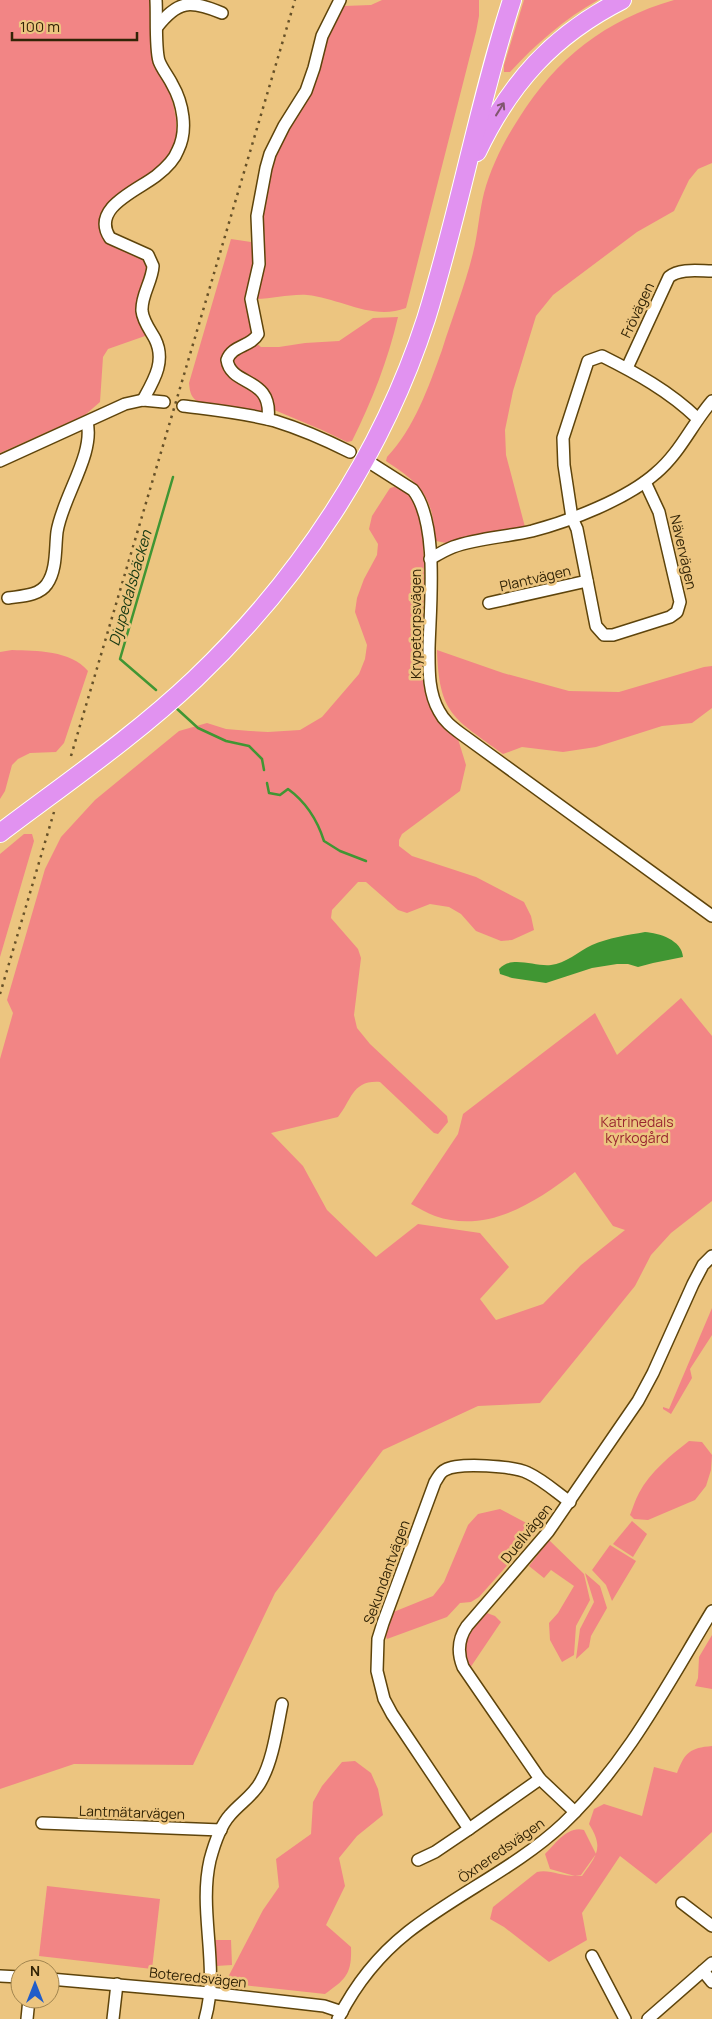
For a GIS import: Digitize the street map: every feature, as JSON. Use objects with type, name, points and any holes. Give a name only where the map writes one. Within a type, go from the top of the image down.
[{"type":"highway","points":[[0,823],[123,730],[201,661],[244,616],[289,562],[344,479],[388,393],[418,317],[431,273],[471,111],[503,0]]},
{"type":"highway","points":[[0,833],[169,702],[222,652],[296,568],[351,483],[377,436],[413,353],[439,274],[484,96],[512,0]]},
{"type":"highway","points":[[462,184],[499,110],[528,71],[555,44],[582,23],[622,0]]},
{"type":"street","points":[[143,400],[156,374],[160,360],[159,348],[142,312],[143,299],[154,266],[148,255],[110,238],[106,232],[105,220],[114,204],[164,169],[178,152],[181,142],[183,118],[181,108],[174,86],[159,60],[156,0]]},
{"type":"street","points":[[268,420],[267,398],[262,391],[230,368],[227,360],[231,352],[252,342],[258,334],[250,299],[259,264],[257,216],[266,168],[270,154],[284,126],[306,91],[322,36],[340,0]]},
{"type":"street","points":[[157,27],[169,11],[184,2],[198,1],[206,3],[222,13]]},
{"type":"street","name":"Frövägen","points":[[627,368],[669,277],[673,273],[712,271]]},
{"type":"street","name":"Nävervägen","points":[[627,368],[602,356],[588,361],[563,438],[564,465],[572,518],[576,529],[596,626],[604,635],[613,635],[670,617],[677,612],[680,602],[662,523],[656,503],[645,482]]},
{"type":"street","points":[[627,368],[679,400],[697,418]]},
{"type":"street","points":[[0,461],[124,404],[143,400],[164,402]]},
{"type":"street","name":"Krypetorpsvägen","points":[[712,401],[697,418],[667,464],[645,482],[572,518],[531,531],[453,547],[430,559],[429,672],[433,700],[447,722],[712,916]]},
{"type":"street","points":[[183,406],[242,414],[268,420],[322,438],[350,452]]},
{"type":"street","points":[[8,598],[35,593],[47,584],[51,577],[61,513],[90,436],[87,422]]},
{"type":"street","points":[[369,462],[407,485],[418,496],[427,524],[430,559]]},
{"type":"street","name":"Plantvägen","points":[[489,603],[587,581]]},
{"type":"street","name":"Duellvägen","points":[[575,1812],[540,1779],[463,1667],[459,1655],[459,1642],[467,1626],[538,1545],[570,1502],[638,1401],[660,1359],[693,1284],[703,1265],[712,1256]]},
{"type":"street","name":"Sekundantvägen","points":[[469,1829],[407,1738],[384,1699],[377,1671],[376,1657],[383,1623],[435,1482],[440,1473],[445,1469],[504,1466],[520,1470],[539,1479],[570,1502]]},
{"type":"street","name":"Öxneredsvägen","points":[[340,2015],[357,1986],[374,1964],[408,1932],[538,1845],[575,1812],[642,1729],[712,1611]]},
{"type":"street","points":[[205,2019],[210,1992],[208,1873],[214,1848],[229,1816],[254,1791],[264,1776],[282,1704]]},
{"type":"street","points":[[418,1860],[435,1852],[540,1779]]},
{"type":"street","name":"Lantmätarvägen","points":[[42,1823],[221,1830]]},
{"type":"street","points":[[682,1904],[712,1926]]},
{"type":"street","points":[[592,1956],[624,2019]]},
{"type":"street","points":[[648,2019],[712,1963]]},
{"type":"street","points":[[703,1971],[712,1982]]},
{"type":"street","name":"Boteredsvägen","points":[[60,1980],[210,1992],[324,2006],[340,2015]]},
{"type":"street","points":[[113,2019],[116,1984]]},
{"type":"green space","points":[[0,0],[150,0],[152,55],[157,70],[169,89],[176,119],[176,140],[173,150],[161,166],[113,200],[101,228],[102,236],[107,241],[132,251],[148,262],[145,336],[108,349],[103,357],[100,402],[85,415],[0,453]]},
{"type":"green space","points":[[382,0],[479,0],[476,32],[406,308],[381,312],[356,308],[307,295],[256,299],[261,215],[269,171],[337,11],[344,6],[371,5]]},
{"type":"green space","points":[[524,0],[598,0],[574,15],[551,33],[510,72],[504,72],[504,65]]},
{"type":"green space","points":[[674,0],[712,0],[712,163],[698,169],[689,180],[674,211],[637,232],[553,295],[536,316],[513,391],[505,430],[506,455],[525,527],[446,543],[436,541],[432,514],[421,489],[409,477],[386,461],[413,420],[437,364],[470,265],[484,193],[498,154],[534,97],[550,77],[585,44],[626,18]]},
{"type":"green space","points":[[231,239],[251,242],[256,247],[256,330],[225,361],[261,393],[265,409],[261,412],[199,402],[191,395],[190,390],[189,383]]},
{"type":"green space","points":[[398,317],[379,380],[352,441],[347,442],[272,409],[236,370],[231,356],[255,342],[261,347],[279,347],[339,341],[373,318]]},
{"type":"green space","name":"Katrinedals kyrkogård","points":[[398,486],[405,489],[415,500],[422,525],[424,562],[422,674],[425,692],[436,719],[458,739],[466,765],[460,791],[402,834],[399,846],[412,856],[476,877],[524,902],[531,916],[534,930],[512,940],[501,941],[476,931],[461,914],[449,907],[430,904],[407,913],[398,910],[366,882],[358,882],[332,910],[331,918],[358,949],[361,958],[354,1015],[357,1028],[370,1044],[447,1116],[448,1122],[438,1134],[434,1133],[380,1082],[371,1082],[364,1084],[354,1092],[338,1117],[271,1133],[303,1166],[327,1210],[376,1257],[418,1224],[480,1233],[509,1267],[480,1299],[496,1320],[543,1304],[581,1265],[625,1230],[613,1226],[575,1172],[560,1184],[527,1204],[492,1218],[454,1221],[435,1216],[411,1204],[458,1134],[463,1114],[595,1013],[617,1055],[681,998],[712,1036],[712,1201],[671,1233],[651,1255],[635,1286],[540,1403],[478,1406],[383,1450],[275,1593],[193,1765],[74,1764],[0,1789],[0,1059],[13,1013],[7,1000],[45,869],[61,837],[95,800],[179,731],[207,723],[226,729],[250,731],[300,730],[322,717],[359,674],[365,659],[367,645],[355,612],[357,598],[364,579],[377,555],[378,544],[369,529],[372,516],[390,488]]},
{"type":"green space","points":[[12,650],[63,655],[81,664],[88,671],[64,743],[56,752],[30,753],[18,759],[12,765],[5,791],[0,799],[0,652]]},
{"type":"green space","points":[[437,650],[503,673],[569,691],[619,692],[712,666],[712,708],[692,723],[662,726],[596,747],[563,752],[522,747],[503,754],[472,732],[452,713],[441,689]]},
{"type":"green space","points":[[24,834],[32,834],[34,841],[0,957],[0,854]]},
{"type":"green space","points":[[712,1308],[712,1335],[690,1369],[692,1378],[671,1414],[663,1409],[663,1407],[669,1409]]},
{"type":"green space","points":[[689,1441],[702,1442],[712,1455],[711,1470],[706,1486],[695,1500],[648,1520],[634,1519],[630,1515],[636,1498],[644,1485],[661,1464]]},
{"type":"green space","points":[[500,1509],[534,1527],[535,1534],[479,1597],[471,1602],[460,1603],[447,1617],[387,1639],[384,1632],[391,1613],[433,1596],[444,1582],[468,1525],[478,1514]]},
{"type":"green space","points":[[632,1521],[647,1534],[633,1557],[613,1544]]},
{"type":"green space","points":[[549,1540],[584,1574],[590,1600],[576,1626],[574,1655],[562,1662],[550,1640],[549,1623],[558,1613],[574,1586],[551,1570],[544,1578],[529,1566]]},
{"type":"green space","points":[[610,1545],[636,1561],[612,1601],[606,1585],[592,1570]]},
{"type":"green space","points":[[585,1573],[600,1586],[607,1608],[591,1636],[589,1647],[576,1659],[580,1629],[594,1602]]},
{"type":"green space","points":[[487,1613],[495,1616],[501,1622],[470,1668],[466,1660],[465,1645],[471,1632]]},
{"type":"green space","points":[[712,1635],[712,1689],[695,1686],[698,1678],[699,1657]]},
{"type":"green space","points":[[712,1746],[712,1832],[656,1884],[620,1856],[582,1913],[587,1940],[549,1962],[504,1927],[490,1919],[493,1907],[537,1872],[546,1871],[575,1876],[550,1869],[545,1854],[567,1833],[578,1829],[584,1830],[596,1854],[596,1839],[589,1824],[594,1809],[604,1804],[642,1816],[654,1767],[677,1773],[689,1752],[698,1748]],"holes":[[[595,1855],[582,1876],[575,1875],[581,1875]]]},
{"type":"green space","points":[[355,1761],[371,1773],[378,1789],[383,1815],[357,1836],[339,1858],[345,1886],[326,1925],[351,1947],[349,1970],[343,1980],[325,1994],[225,1983],[263,1910],[279,1887],[276,1859],[311,1834],[313,1802],[322,1786],[342,1762]]},
{"type":"green space","points":[[47,1886],[160,1899],[152,1969],[39,1956]]},
{"type":"green space","points":[[215,1940],[231,1940],[232,1965],[216,1966]]},
{"type":"shaded area","points":[[645,932],[669,938],[679,946],[683,957],[638,967],[628,964],[617,964],[592,968],[546,983],[512,978],[500,974],[499,969],[510,963],[556,964],[598,943]]},
{"type":"waterway","name":"Djupedalsbäcken","points":[[156,690],[120,659],[173,477]]},
{"type":"waterway","name":"Djupedalsbäcken","points":[[175,707],[198,728],[226,741],[249,746],[262,759],[264,770]]},
{"type":"waterway","name":"Djupedalsbäcken","points":[[267,783],[269,793],[280,795],[288,789],[305,805],[318,825],[324,841],[340,851],[366,861]]},
{"type":"railway","points":[[71,756],[295,0]]},
{"type":"railway","points":[[0,994],[54,812]]}]
